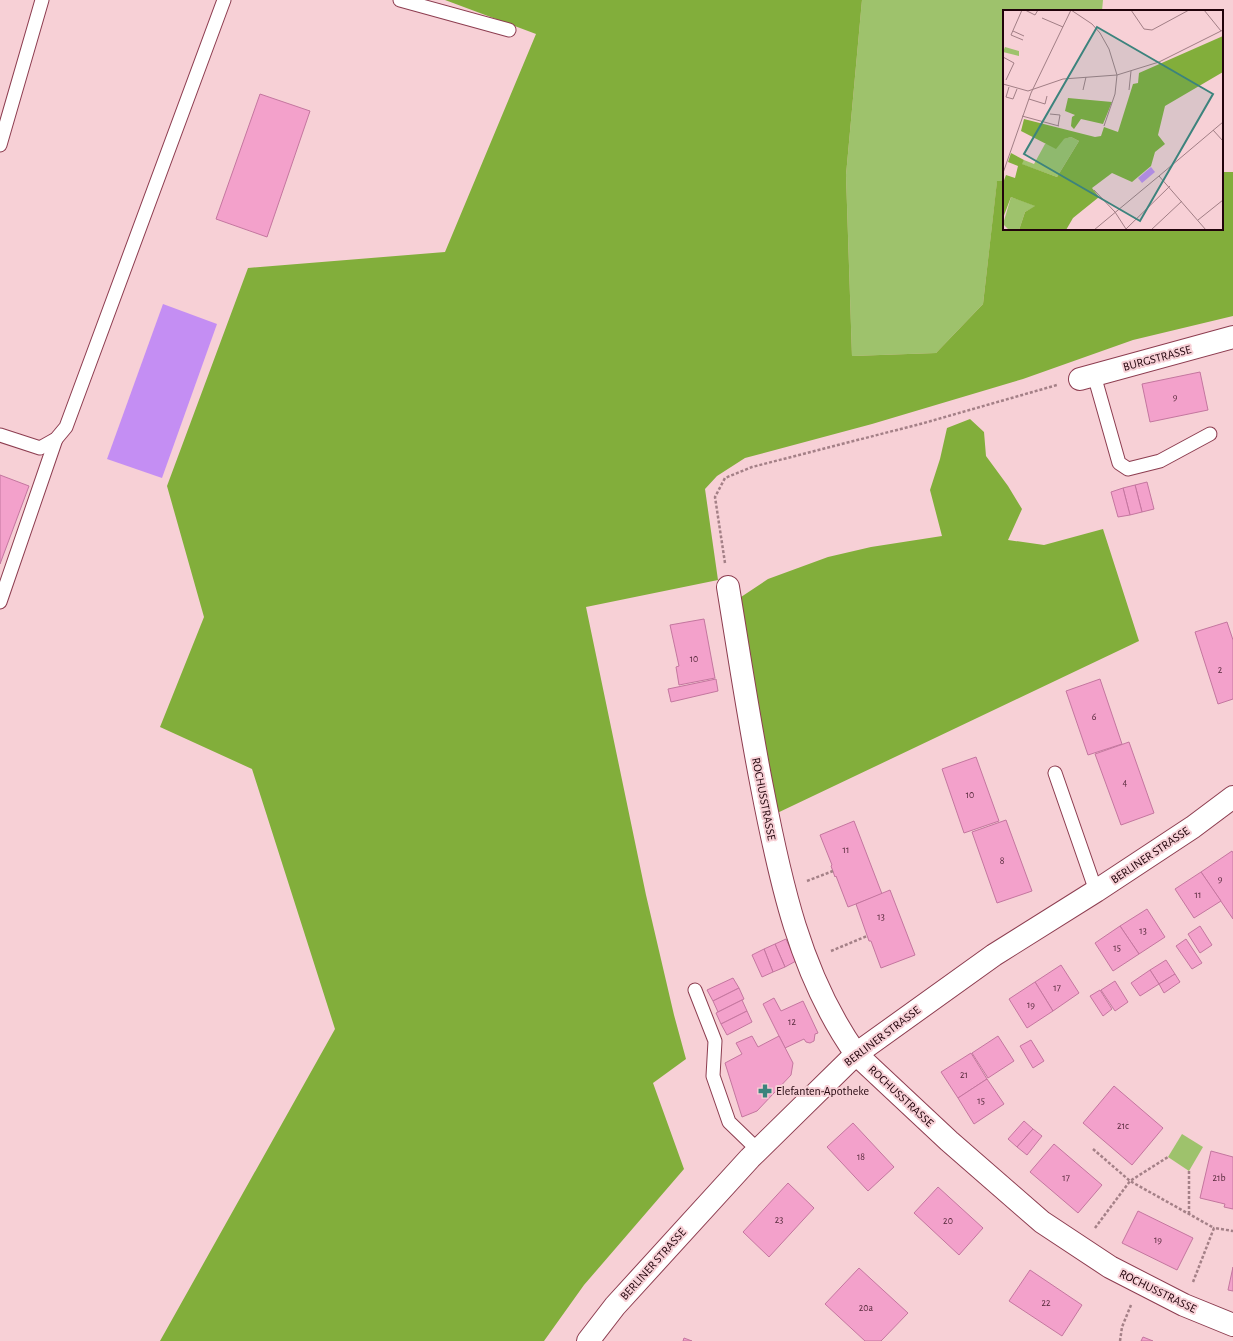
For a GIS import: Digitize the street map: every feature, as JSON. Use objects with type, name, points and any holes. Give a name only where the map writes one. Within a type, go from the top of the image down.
[{"type":"street","name":"BURGSTRASSE","points":[[1087,377],[1233,337]]},
{"type":"street","name":"ROCHUSSTRASSE","points":[[728,587],[751,731],[775,857],[793,923],[817,987],[847,1041],[856,1054],[949,1141],[1042,1222],[1110,1267],[1184,1305],[1233,1325]]},
{"type":"street","name":"BERLINER STRASSE","points":[[588,1341],[615,1306],[758,1150],[856,1054],[994,955],[1096,891],[1193,826],[1233,797]]},
{"type":"lane","points":[[0,145],[42,0]]},
{"type":"lane","points":[[0,435],[40,448],[56,439],[66,428],[224,0]]},
{"type":"lane","points":[[400,0],[509,30]]},
{"type":"lane","points":[[1087,377],[1119,463],[1128,468],[1160,461],[1210,434]]},
{"type":"lane","points":[[0,602],[56,439]]},
{"type":"lane","points":[[1055,773],[1096,891]]},
{"type":"lane","points":[[695,990],[715,1041],[713,1076],[729,1122],[758,1150]]},
{"type":"path","points":[[728,587],[715,497],[725,478],[752,467],[924,423],[1087,377]]},
{"type":"path","points":[[807,961],[867,936]]},
{"type":"path","points":[[1093,1149],[1130,1181],[1214,1228],[1233,1231]]},
{"type":"path","points":[[1080,1247],[1130,1181],[1168,1158]]},
{"type":"path","points":[[1189,1171],[1189,1214]]},
{"type":"path","points":[[1184,1305],[1214,1228]]},
{"type":"path","points":[[1120,1341],[1122,1327],[1140,1283]]},
{"type":"green space","points":[[445,0],[862,0],[846,175],[852,356],[936,353],[983,304],[997,181],[1003,181],[1003,230],[1223,230],[1223,172],[1233,172],[1233,316],[1133,340],[1023,379],[872,424],[745,458],[717,476],[705,489],[718,580],[586,607],[646,895],[674,1015],[686,1059],[653,1083],[684,1169],[584,1285],[544,1341],[160,1341],[335,1029],[252,769],[160,727],[204,617],[167,486],[248,268],[445,252],[536,34]]},
{"type":"green space","points":[[862,0],[1103,0],[1102,10],[1003,10],[1003,181],[997,182],[983,304],[936,353],[852,356],[846,175]]},
{"type":"green space","points":[[970,419],[984,432],[986,456],[1008,486],[1022,509],[1008,540],[1044,545],[1103,529],[1139,641],[773,815],[738,599],[768,579],[828,557],[871,547],[942,536],[930,490],[940,459],[947,428]]},
{"type":"green space","points":[[1182,1134],[1203,1147],[1189,1171],[1168,1157]]},
{"type":"shaded area","points":[[163,304],[217,324],[162,478],[107,459]]},
{"type":"building","points":[[260,94],[310,111],[267,237],[216,219]]},
{"type":"building","points":[[1200,372],[1208,410],[1150,422],[1142,384]]},
{"type":"building","points":[[0,475],[29,486],[0,564]]},
{"type":"building","points":[[1147,482],[1154,509],[1142,512],[1135,485]]},
{"type":"building","points":[[1135,485],[1142,512],[1130,515],[1123,488]]},
{"type":"building","points":[[1123,488],[1130,515],[1118,517],[1111,492]]},
{"type":"building","points":[[704,619],[715,678],[679,685],[676,667],[679,666],[670,625]]},
{"type":"building","points":[[1227,622],[1233,640],[1233,699],[1218,704],[1195,632]]},
{"type":"building","points":[[716,679],[718,691],[671,702],[668,689]]},
{"type":"building","points":[[1100,679],[1122,744],[1088,755],[1066,691]]},
{"type":"building","points":[[1129,742],[1154,813],[1121,825],[1095,754]]},
{"type":"building","points":[[976,757],[999,821],[964,833],[942,769]]},
{"type":"building","points":[[1006,820],[1032,891],[997,903],[972,832]]},
{"type":"building","points":[[854,821],[882,894],[848,907],[836,876],[835,877],[831,866],[832,865],[820,835]]},
{"type":"building","points":[[1232,851],[1233,853],[1233,919],[1201,872]]},
{"type":"building","points":[[1201,872],[1221,901],[1194,918],[1175,889]]},
{"type":"building","points":[[890,890],[915,955],[881,968],[871,941],[869,941],[856,904]]},
{"type":"building","points":[[1147,909],[1165,937],[1139,954],[1120,926]]},
{"type":"building","points":[[1120,926],[1139,954],[1113,971],[1095,943]]},
{"type":"building","points":[[1200,926],[1212,945],[1200,953],[1188,934]]},
{"type":"building","points":[[786,939],[796,961],[785,967],[775,944]]},
{"type":"building","points":[[1186,939],[1202,963],[1192,969],[1176,946]]},
{"type":"building","points":[[775,944],[785,967],[773,972],[764,949]]},
{"type":"building","points":[[764,949],[773,972],[762,977],[752,955]]},
{"type":"building","points":[[1166,960],[1175,974],[1159,984],[1150,970]]},
{"type":"building","points":[[1061,965],[1079,993],[1053,1011],[1035,982]]},
{"type":"building","points":[[1150,970],[1159,984],[1140,996],[1131,983]]},
{"type":"building","points":[[1175,974],[1180,982],[1164,993],[1159,984]]},
{"type":"building","points":[[733,978],[739,988],[713,1001],[707,990]]},
{"type":"building","points":[[1115,981],[1128,1002],[1115,1011],[1101,990]]},
{"type":"building","points":[[1035,982],[1053,1011],[1027,1028],[1009,999]]},
{"type":"building","points":[[739,988],[744,999],[718,1012],[713,1001]]},
{"type":"building","points":[[1100,990],[1112,1009],[1103,1016],[1090,996]]},
{"type":"building","points":[[774,998],[781,1011],[803,1001],[818,1033],[815,1034],[814,1041],[810,1043],[806,1042],[804,1039],[785,1048],[763,1004]]},
{"type":"building","points":[[742,1000],[747,1011],[721,1024],[716,1013]]},
{"type":"building","points":[[747,1011],[752,1022],[727,1035],[721,1024]]},
{"type":"building","points":[[752,1036],[758,1047],[779,1036],[793,1063],[791,1075],[757,1111],[742,1117],[725,1063],[742,1054],[736,1043]]},
{"type":"building","points":[[998,1036],[1014,1061],[988,1078],[972,1053]]},
{"type":"building","points":[[1031,1040],[1044,1061],[1033,1068],[1020,1046]]},
{"type":"building","points":[[971,1053],[987,1079],[958,1098],[941,1072]]},
{"type":"building","points":[[987,1079],[1004,1104],[974,1124],[958,1098]]},
{"type":"building","points":[[1114,1086],[1163,1128],[1132,1165],[1083,1123]]},
{"type":"building","points":[[1024,1121],[1033,1129],[1017,1147],[1008,1139]]},
{"type":"building","points":[[853,1123],[894,1167],[868,1191],[827,1147]]},
{"type":"building","points":[[1033,1129],[1042,1136],[1027,1155],[1017,1147]]},
{"type":"building","points":[[1054,1144],[1102,1185],[1078,1213],[1030,1172]]},
{"type":"building","points":[[1211,1151],[1233,1157],[1233,1209],[1224,1207],[1225,1204],[1200,1198]]},
{"type":"building","points":[[788,1183],[814,1208],[769,1257],[743,1232]]},
{"type":"building","points":[[938,1187],[983,1228],[959,1255],[914,1213]]},
{"type":"building","points":[[1138,1211],[1193,1238],[1177,1270],[1122,1243]]},
{"type":"building","points":[[1233,1267],[1233,1291],[1228,1290]]},
{"type":"building","points":[[859,1268],[908,1313],[881,1341],[865,1341],[825,1304]]},
{"type":"building","points":[[1030,1270],[1082,1305],[1062,1336],[1009,1301]]},
{"type":"building","points":[[1143,1337],[1153,1341],[1141,1341]]},
{"type":"building","points":[[684,1338],[692,1341],[683,1341]]},
{"type":"place","name":"Elefanten-Apotheke","points":[[765,1091]]}]
